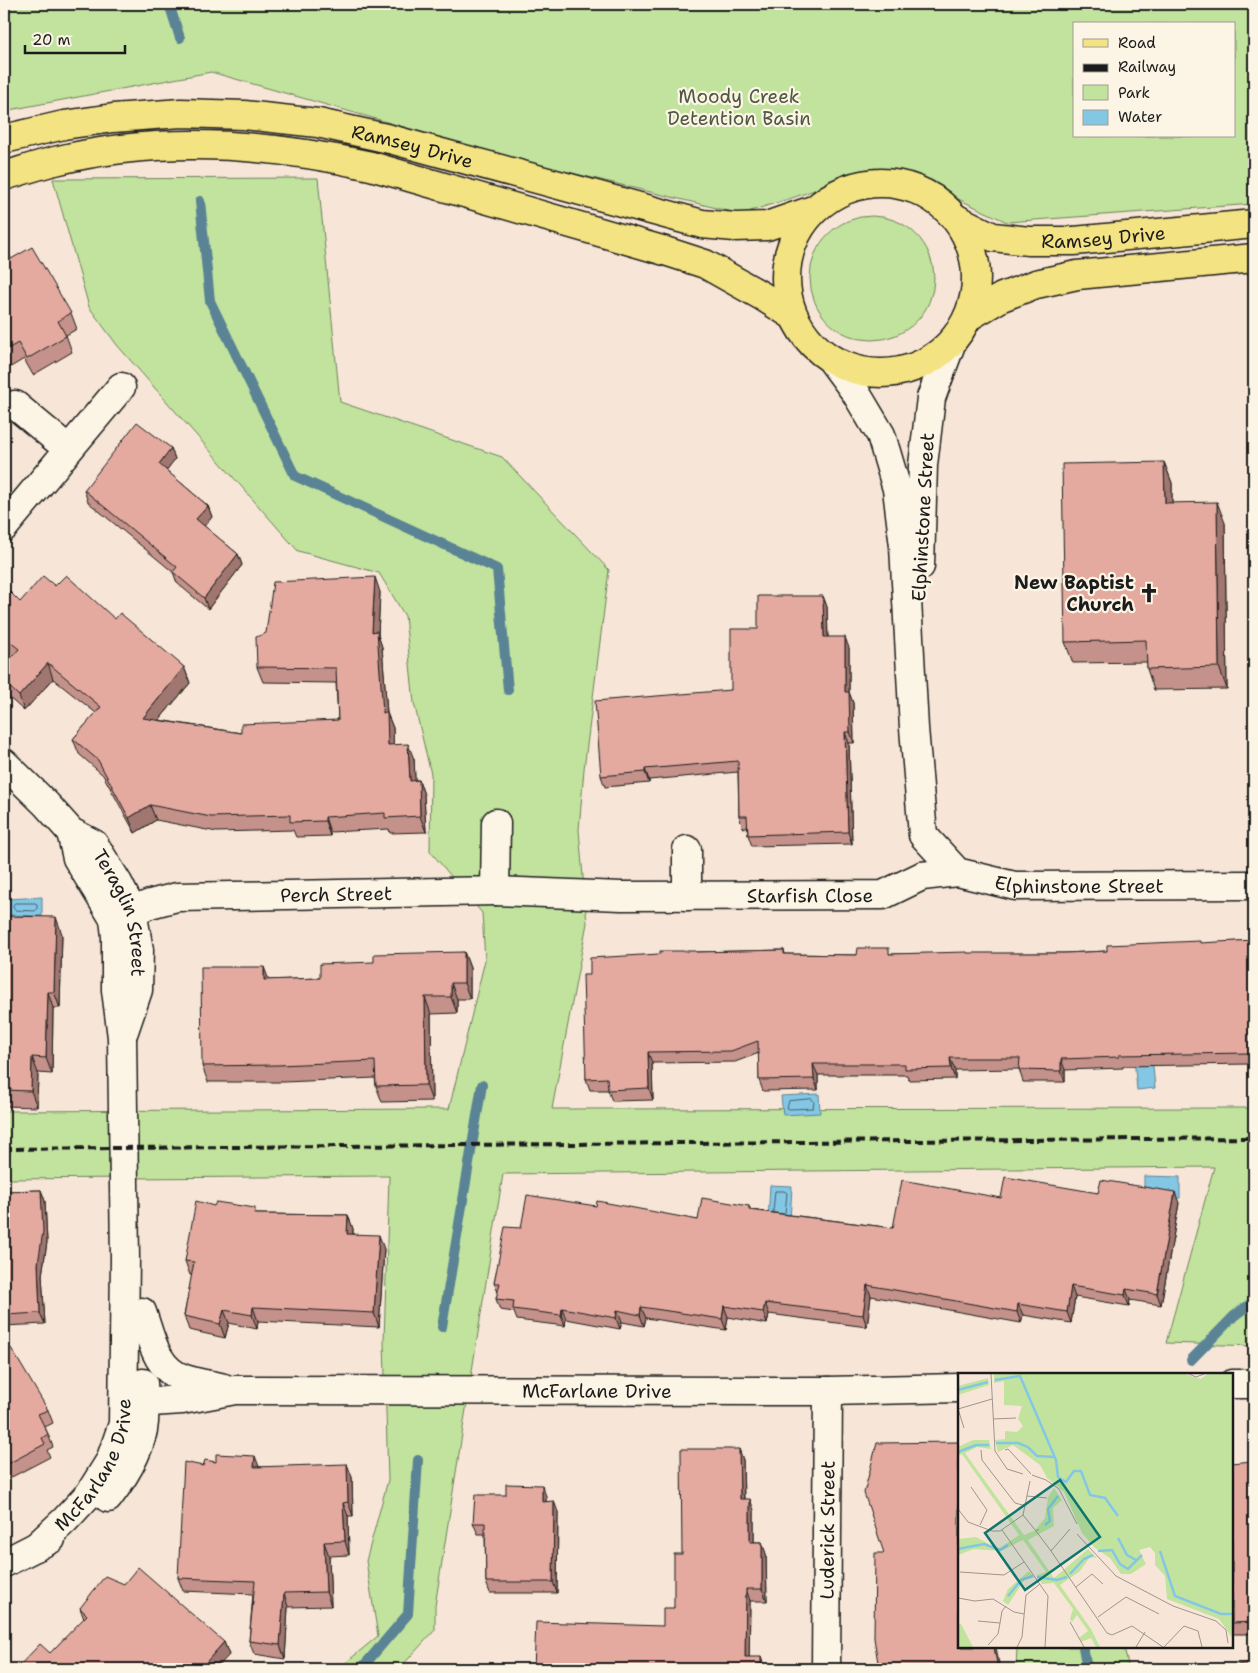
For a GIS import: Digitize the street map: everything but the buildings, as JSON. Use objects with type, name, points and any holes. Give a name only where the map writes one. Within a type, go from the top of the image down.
[{"type":"main road","name":"Ramsey Drive","points":[[4,139],[64,125],[113,118],[181,113],[244,115],[318,123],[390,139],[702,224],[735,227],[767,226],[813,210]]},
{"type":"main road","name":"Ramsey Drive","points":[[4,176],[56,161],[125,149],[168,145],[216,144],[268,148],[326,156],[390,172],[705,264],[792,315]]},
{"type":"main road","points":[[871,182],[904,184],[934,197],[957,219],[970,242],[976,266],[976,292],[968,317],[950,344],[925,363],[895,373],[863,373],[833,362],[808,342],[792,315],[785,288],[786,259],[796,232],[813,210],[840,191],[871,182]]},
{"type":"main road","name":"Ramsey Drive","points":[[957,219],[993,238],[1029,241],[1074,241],[1254,224]]},
{"type":"main road","name":"Ramsey Drive","points":[[968,317],[1002,298],[1044,282],[1077,275],[1254,258]]},
{"type":"street","name":"Elphinstone Street","points":[[912,695],[925,449],[931,398],[950,344]]},
{"type":"street","name":"Elphinstone Street","points":[[833,362],[856,393],[881,435],[897,489],[904,546],[922,835],[915,862],[904,885]]},
{"type":"street","points":[[4,526],[121,387]]},
{"type":"street","points":[[15,405],[68,449]]},
{"type":"street","name":"Teraglin Street","points":[[8,775],[46,804],[71,832],[94,844],[118,883],[123,915],[139,950],[138,990],[122,1037],[125,1259],[134,1394]]},
{"type":"street","points":[[495,891],[496,822]]},
{"type":"street","points":[[922,835],[957,872]]},
{"type":"street","points":[[687,896],[688,850]]},
{"type":"street","name":"Elphinstone Street","points":[[957,872],[1015,886],[1254,885]]},
{"type":"street","name":"Starfish Close","points":[[495,891],[621,896],[883,896],[922,876],[957,872]]},
{"type":"street","name":"Perch Street","points":[[123,915],[150,904],[177,897],[495,891]]},
{"type":"street","name":"Teraglin Street","points":[[125,1259],[142,1312],[134,1394]]},
{"type":"street","name":"McFarlane Drive","points":[[142,1312],[157,1355],[163,1365],[185,1379],[235,1390]]},
{"type":"street","points":[[1233,1384],[1254,1384]]},
{"type":"street","name":"McFarlane Drive","points":[[4,1563],[36,1546],[79,1506],[102,1476],[117,1446],[134,1394],[151,1402],[182,1400],[235,1390],[828,1391],[958,1388]]},
{"type":"street","name":"Luderick Street","points":[[826,1669],[828,1391]]},
{"type":"green space","name":"Moody Creek Detention Basin","points":[[4,4],[1254,4],[1254,204],[1007,222],[956,198],[875,168],[741,214],[527,162],[211,72],[4,111]]},
{"type":"green space","points":[[318,178],[340,402],[502,457],[609,570],[584,769],[579,830],[587,923],[552,1109],[1254,1108],[1254,1346],[1166,1343],[1214,1167],[503,1174],[435,1606],[435,1630],[399,1669],[338,1669],[378,1636],[366,1561],[388,1480],[384,1342],[389,1176],[4,1179],[4,1111],[449,1109],[485,960],[482,913],[430,851],[431,774],[414,703],[405,616],[379,573],[298,551],[117,345],[89,307],[53,179]]},
{"type":"green space","points":[[872,216],[896,220],[916,234],[930,254],[934,278],[930,302],[916,322],[896,336],[872,340],[848,336],[828,322],[814,302],[810,278],[814,254],[828,234],[848,220]]},
{"type":"green space","points":[[1017,1648],[1124,1648],[1129,1669],[1016,1669]]},
{"type":"water","points":[[42,897],[42,916],[8,915],[7,899]]},
{"type":"water","points":[[1152,1056],[1155,1088],[1137,1090],[1134,1058]]},
{"type":"water","points":[[819,1094],[820,1113],[783,1115],[781,1096]]},
{"type":"water","points":[[1144,1176],[1180,1177],[1180,1198],[1144,1197]]},
{"type":"water","points":[[770,1185],[792,1186],[790,1222],[768,1221]]},
{"type":"waterway","points":[[169,4],[180,38]]},
{"type":"waterway","points":[[200,201],[210,301],[295,476],[497,569],[508,690]]},
{"type":"waterway","points":[[442,1327],[482,1085]]},
{"type":"waterway","points":[[1191,1360],[1234,1316],[1254,1301]]},
{"type":"waterway","points":[[361,1669],[408,1614],[418,1460]]},
{"type":"waterway","points":[[1083,1648],[1087,1669]]},
{"type":"railway","points":[[4,1149],[1254,1138]]},
{"type":"place","name":"New Baptist Church","points":[[1149,593]]}]
